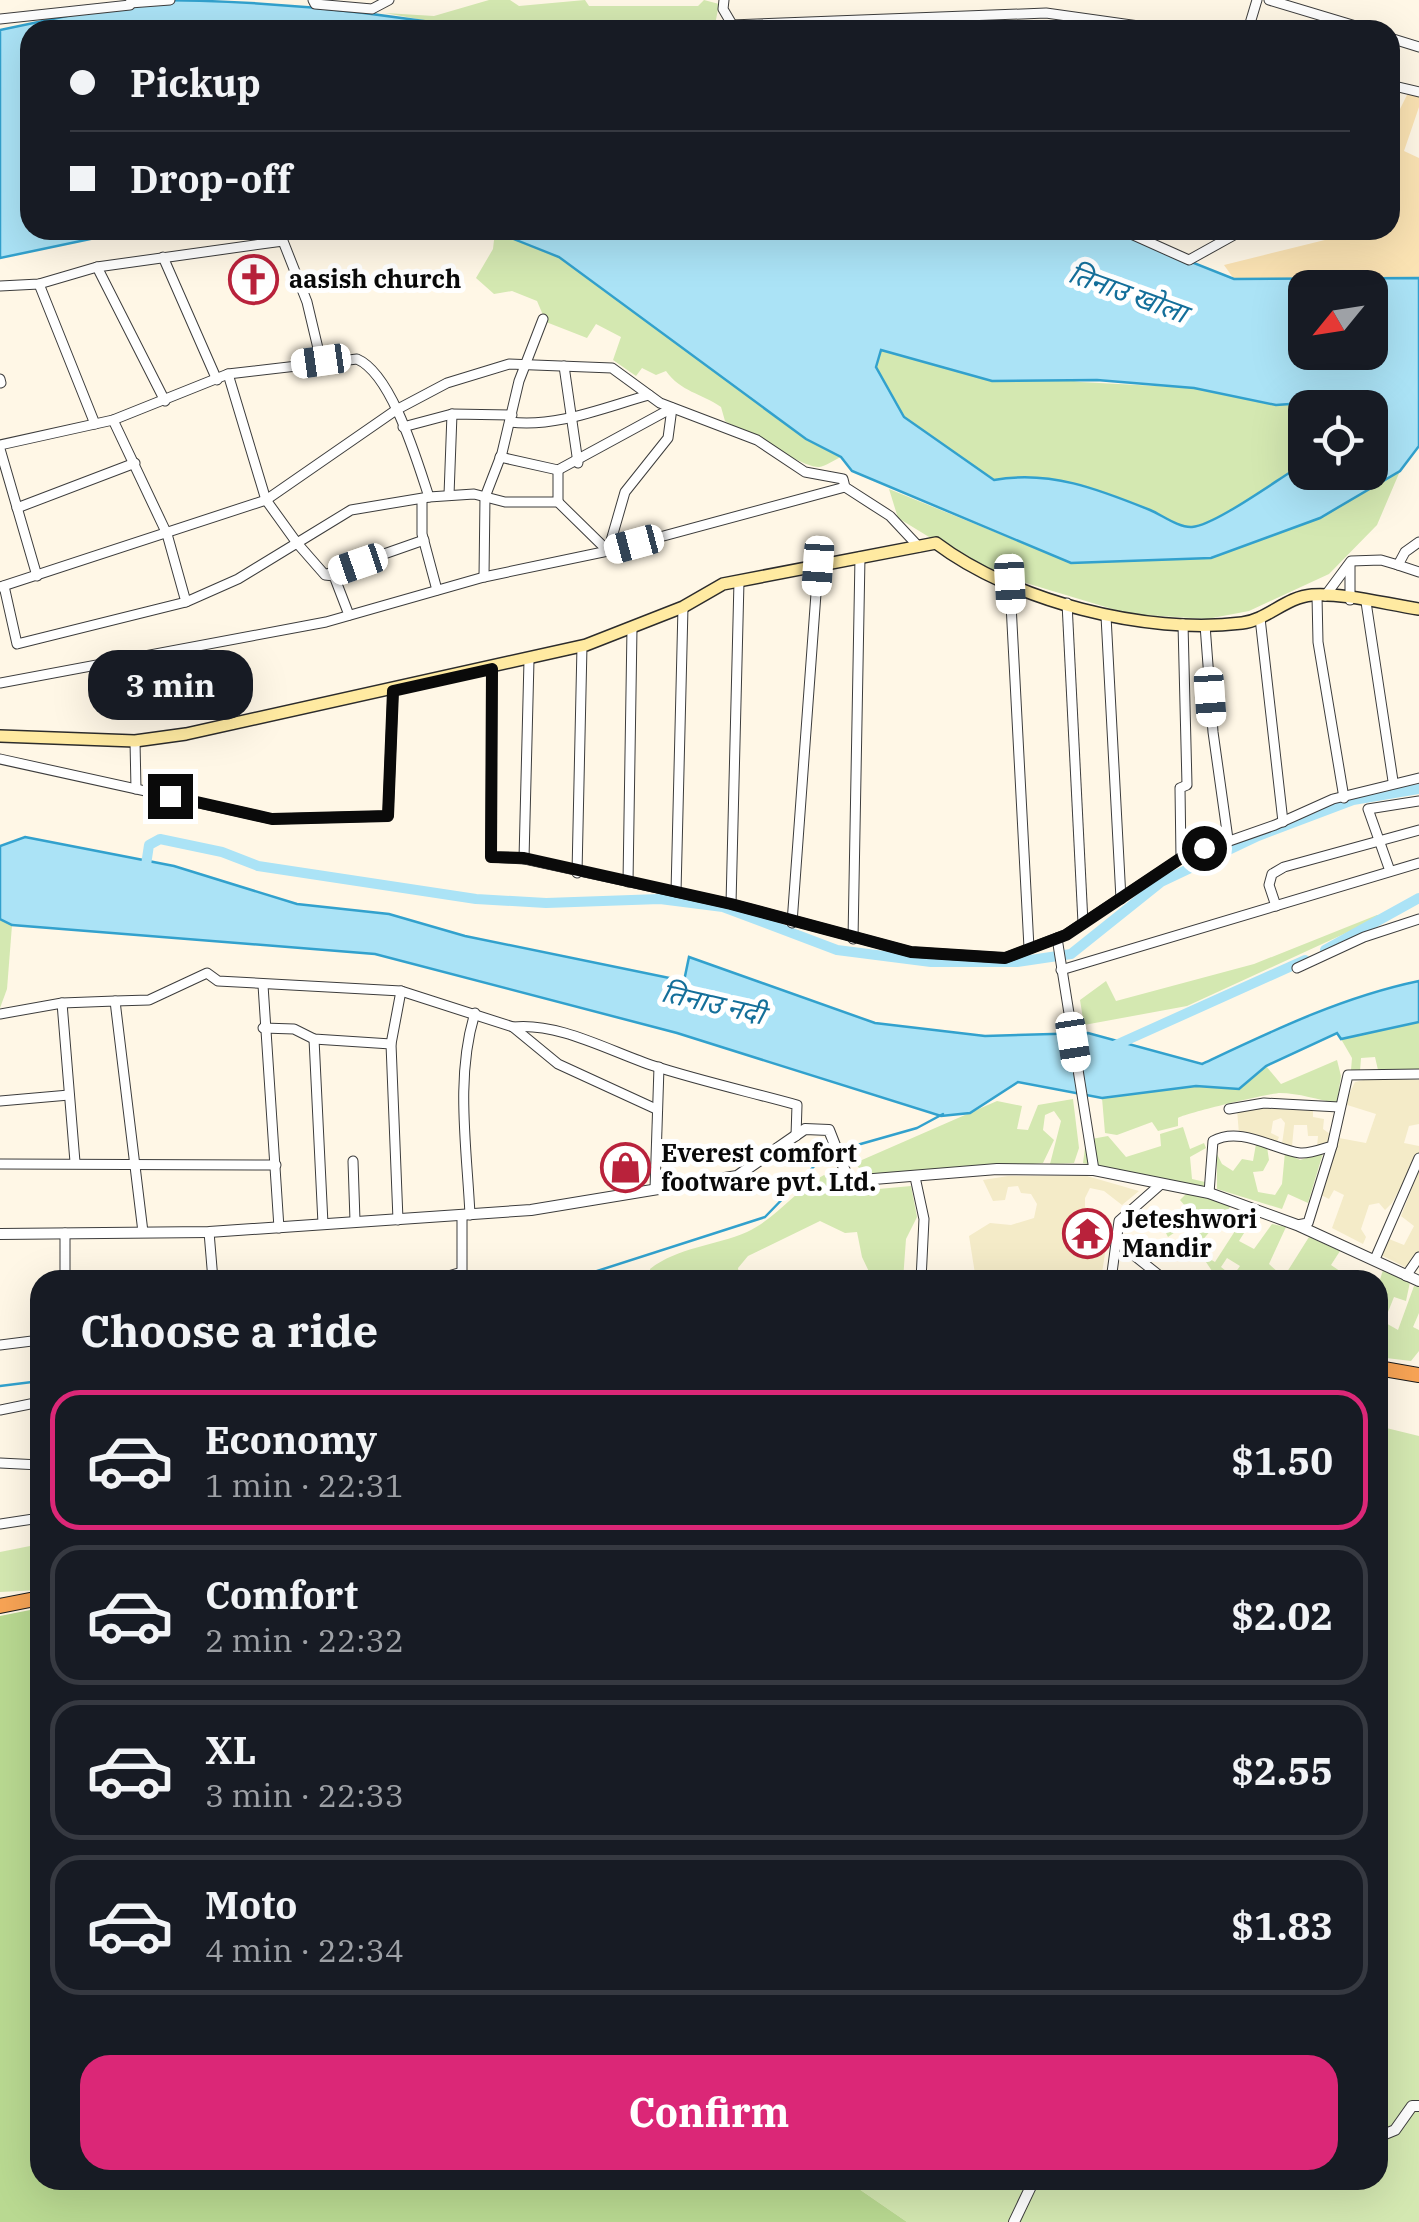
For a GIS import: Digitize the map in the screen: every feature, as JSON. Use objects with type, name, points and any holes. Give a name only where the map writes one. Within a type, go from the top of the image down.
[{"type":"highway","points":[[1388,1370],[1419,1375]]},
{"type":"highway","points":[[0,1606],[30,1600]]},
{"type":"main road","points":[[0,736],[135,741],[393,691],[582,646],[683,607],[723,584],[936,543],[968,567],[1106,616],[1205,626],[1260,618],[1272,608],[1321,596],[1419,608]]},
{"type":"street","points":[[0,19],[170,0]]},
{"type":"street","points":[[314,0],[315,4],[372,9],[389,0]]},
{"type":"street","points":[[1269,0],[1336,20]]},
{"type":"street","points":[[881,20],[1046,12],[1100,20]]},
{"type":"street","points":[[1145,240],[1189,260],[1225,240]]},
{"type":"street","points":[[0,286],[40,284],[97,267],[283,241],[307,302],[321,361]]},
{"type":"street","points":[[163,258],[217,380]]},
{"type":"street","points":[[97,267],[165,401]]},
{"type":"street","points":[[40,284],[95,424]]},
{"type":"street","points":[[484,577],[485,497],[524,365],[543,319]]},
{"type":"street","points":[[37,576],[0,447],[113,420],[228,374],[357,359],[371,365],[403,427],[425,498],[424,540],[437,590]]},
{"type":"street","points":[[608,550],[558,502],[449,495],[351,510],[325,522],[238,579],[186,602],[17,644],[2,586],[266,500],[396,410],[447,383],[509,364],[612,368],[672,408],[758,440],[805,472],[843,479],[845,487],[890,516],[918,547]]},
{"type":"street","points":[[564,366],[578,464]]},
{"type":"street","points":[[228,374],[266,500],[324,575],[334,576],[349,614]]},
{"type":"street","points":[[403,427],[452,414],[511,418],[529,424],[649,395]]},
{"type":"street","points":[[500,456],[558,470],[578,464],[672,408]]},
{"type":"street","points":[[608,550],[625,492],[668,438],[672,408]]},
{"type":"street","points":[[449,495],[452,414]]},
{"type":"street","points":[[113,420],[167,534],[186,602]]},
{"type":"street","points":[[17,508],[135,463]]},
{"type":"street","points":[[558,470],[558,502]]},
{"type":"street","points":[[0,682],[217,645],[484,577],[608,550],[845,487]]},
{"type":"street","points":[[324,575],[424,540]]},
{"type":"street","points":[[1398,565],[1405,552],[1419,542]]},
{"type":"street","points":[[853,940],[860,557]]},
{"type":"street","points":[[1344,798],[1338,784],[1318,642],[1321,596],[1350,561],[1381,560],[1419,572]]},
{"type":"street","points":[[1350,561],[1350,600]]},
{"type":"street","points":[[792,923],[818,566]]},
{"type":"street","points":[[731,904],[739,581]]},
{"type":"street","points":[[1010,584],[1030,948]]},
{"type":"street","points":[[1366,602],[1393,781]]},
{"type":"street","points":[[1066,604],[1083,924]]},
{"type":"street","points":[[676,892],[683,607]]},
{"type":"street","points":[[1106,616],[1121,899]]},
{"type":"street","points":[[1260,618],[1283,822]]},
{"type":"street","points":[[1181,858],[1180,788],[1187,785],[1183,624]]},
{"type":"street","points":[[1205,626],[1212,732],[1228,838]]},
{"type":"street","points":[[628,882],[632,628]]},
{"type":"street","points":[[577,873],[582,646]]},
{"type":"street","points":[[524,858],[528,660]]},
{"type":"street","points":[[492,669],[491,857],[524,858],[577,873],[731,904],[853,940],[951,956],[1005,958],[1058,938],[1181,858],[1393,781],[1419,778]]},
{"type":"street","points":[[0,759],[272,819],[388,816],[393,691]]},
{"type":"street","points":[[135,741],[136,789]]},
{"type":"street","points":[[1390,871],[1368,809],[1419,801]]},
{"type":"street","points":[[1276,906],[1270,885],[1272,874],[1419,830]]},
{"type":"street","points":[[1062,970],[1419,863]]},
{"type":"street","points":[[1298,968],[1364,937],[1419,919]]},
{"type":"street","points":[[1058,938],[1094,1170]]},
{"type":"street","points":[[0,1014],[62,1002],[149,1000],[207,973],[218,982],[248,980],[401,991],[513,1027],[558,1064],[656,1109]]},
{"type":"street","points":[[264,984],[263,1028],[279,1228]]},
{"type":"street","points":[[398,1220],[391,1044],[401,991]]},
{"type":"street","points":[[116,1001],[143,1232]]},
{"type":"street","points":[[62,1002],[75,1162]]},
{"type":"street","points":[[462,1270],[466,1215],[464,1075],[466,1042],[474,1013]]},
{"type":"street","points":[[513,1027],[530,1025],[554,1031],[659,1067],[797,1104],[796,1136]]},
{"type":"street","points":[[263,1028],[294,1029],[314,1039],[391,1044]]},
{"type":"street","points":[[314,1039],[323,1224]]},
{"type":"street","points":[[655,1189],[659,1067]]},
{"type":"street","points":[[1298,1226],[1308,1223],[1332,1146],[1348,1075],[1419,1074]]},
{"type":"street","points":[[0,1101],[69,1095]]},
{"type":"street","points":[[1229,1109],[1264,1103],[1340,1107]]},
{"type":"street","points":[[0,1234],[208,1232],[466,1215],[738,1176],[811,1126],[829,1130],[844,1178],[861,1183],[997,1169],[1094,1170],[1208,1193],[1298,1226],[1419,1281]]},
{"type":"street","points":[[1208,1193],[1213,1142],[1221,1137],[1264,1141],[1302,1154],[1332,1146]]},
{"type":"street","points":[[1375,1260],[1419,1158]]},
{"type":"street","points":[[354,1161],[355,1221]]},
{"type":"street","points":[[0,1164],[275,1166]]},
{"type":"street","points":[[915,1178],[924,1219],[921,1270]]},
{"type":"street","points":[[1112,1270],[1119,1220],[1162,1184]]},
{"type":"street","points":[[208,1232],[212,1270]]},
{"type":"street","points":[[65,1233],[65,1270]]},
{"type":"street","points":[[1116,1240],[1153,1270]]},
{"type":"street","points":[[1406,1276],[1419,1257]]},
{"type":"street","points":[[0,1345],[30,1341]]},
{"type":"street","points":[[0,1410],[30,1404]]},
{"type":"street","points":[[0,1463],[30,1464]]},
{"type":"street","points":[[0,1524],[30,1520]]},
{"type":"street","points":[[1388,2134],[1396,2130],[1412,2106],[1419,2106]]},
{"type":"street","points":[[1014,2222],[1029,2190]]},
{"type":"shaded area","points":[[1372,1078],[1419,1080],[1419,1124],[1409,1126],[1404,1143],[1419,1146],[1419,1154],[1392,1203],[1385,1210],[1379,1203],[1369,1205],[1361,1229],[1366,1237],[1363,1244],[1332,1228],[1344,1195],[1334,1190],[1329,1199],[1321,1195],[1339,1138],[1366,1143],[1376,1114],[1344,1104],[1355,1082]]},
{"type":"shaded area","points":[[1237,1110],[1313,1111],[1313,1117],[1324,1119],[1323,1129],[1330,1134],[1328,1145],[1317,1147],[1318,1136],[1308,1136],[1307,1125],[1294,1125],[1292,1146],[1282,1144],[1285,1123],[1281,1118],[1273,1121],[1271,1133],[1279,1137],[1277,1142],[1239,1134]]},
{"type":"shaded area","points":[[1419,1170],[1419,1253],[1409,1269],[1379,1254],[1389,1239],[1404,1245],[1414,1226],[1401,1216]]},
{"type":"shaded area","points":[[1008,1176],[1087,1176],[1139,1191],[1122,1205],[1104,1191],[1090,1188],[1085,1198],[1085,1207],[1090,1210],[1083,1223],[1088,1232],[1107,1240],[1102,1270],[974,1270],[969,1236],[990,1223],[1011,1225],[1034,1218],[1037,1204],[1031,1194],[1021,1193],[1018,1186],[1008,1187],[1005,1200],[993,1201],[983,1180]]},
{"type":"green space","points":[[489,0],[510,0],[519,6],[585,0],[589,6],[698,6],[704,0],[719,4],[716,20],[423,20],[385,13],[434,16]]},
{"type":"green space","points":[[494,240],[517,240],[559,257],[806,439],[841,457],[819,467],[801,462],[725,421],[721,407],[685,388],[666,371],[656,375],[642,368],[636,376],[613,360],[621,337],[596,324],[587,338],[546,322],[537,301],[512,291],[494,294],[476,278]]},
{"type":"green space","points":[[881,350],[1080,382],[1195,388],[1288,404],[1288,474],[1216,518],[1192,527],[1074,483],[1035,478],[994,480],[904,417],[876,367]]},
{"type":"green space","points":[[1400,471],[1377,525],[1329,574],[1249,611],[1207,619],[1129,614],[983,570],[898,518],[889,489],[1071,563],[1320,518],[1368,490],[1388,490],[1388,478]]},
{"type":"green space","points":[[1377,915],[1383,916],[1187,1006],[1084,1025],[1080,1000],[1106,981],[1116,1001],[1254,964]]},
{"type":"green space","points":[[0,919],[12,925],[7,989],[0,1008]]},
{"type":"green space","points":[[1419,1022],[1419,1069],[1378,1070],[1375,1057],[1361,1058],[1360,1071],[1351,1070],[1352,1058],[1341,1039]]},
{"type":"green space","points":[[1337,1060],[1341,1076],[1337,1103],[1280,1093],[1184,1115],[1178,1118],[1178,1126],[1158,1131],[1152,1122],[1117,1135],[1105,1133],[1102,1098],[1196,1086],[1239,1089],[1266,1066],[1281,1084]]},
{"type":"green space","points":[[1073,1099],[1079,1148],[1074,1163],[1050,1164],[1061,1121],[1054,1111],[1045,1115],[1043,1130],[1054,1140],[1043,1163],[868,1179],[855,1163],[997,1101],[1022,1106],[1017,1129],[1028,1130],[1038,1105]]},
{"type":"green space","points":[[1183,1127],[1190,1149],[1204,1143],[1206,1148],[1190,1157],[1192,1179],[1205,1182],[1203,1188],[1083,1163],[1086,1140],[1108,1136],[1126,1157],[1161,1146],[1160,1134]]},
{"type":"green space","points":[[1256,1144],[1267,1147],[1269,1160],[1263,1171],[1253,1172],[1258,1192],[1275,1195],[1282,1184],[1285,1152],[1300,1160],[1323,1153],[1308,1203],[1288,1194],[1282,1209],[1217,1189],[1217,1154],[1222,1164],[1233,1171],[1242,1159],[1253,1161]]},
{"type":"green space","points":[[824,1175],[846,1192],[911,1186],[917,1217],[906,1239],[904,1270],[868,1270],[857,1232],[845,1233],[820,1221],[748,1256],[738,1270],[650,1270],[685,1251],[747,1232]]},
{"type":"green space","points":[[1188,1192],[1231,1206],[1201,1242],[1208,1258],[1215,1262],[1244,1217],[1251,1222],[1239,1241],[1254,1249],[1272,1224],[1286,1227],[1269,1264],[1276,1270],[1237,1270],[1240,1266],[1227,1258],[1221,1267],[1225,1270],[1211,1270],[1200,1253],[1196,1235],[1184,1226],[1168,1237],[1166,1233],[1178,1225],[1186,1207],[1180,1200]]},
{"type":"green space","points":[[1309,1237],[1340,1251],[1331,1265],[1338,1270],[1288,1270]]},
{"type":"green space","points":[[1388,1272],[1410,1282],[1406,1301],[1394,1297],[1388,1312]]},
{"type":"green space","points":[[1414,1286],[1419,1287],[1419,1313],[1413,1327],[1419,1330],[1419,1351],[1411,1361],[1388,1358],[1388,1324],[1398,1330]]},
{"type":"green space","points":[[1388,1428],[1419,1436],[1419,2222],[907,2222],[861,2190],[1388,2190]]},
{"type":"green space","points":[[30,1546],[30,1590],[0,1592],[0,1552]]},
{"type":"green space","points":[[30,1610],[30,2190],[861,2190],[907,2222],[0,2222],[0,1616]]},
{"type":"sand","points":[[1409,91],[1419,93],[1419,107],[1404,151],[1419,158],[1419,278],[1388,278],[1388,270],[1288,270],[1288,279],[1234,279],[1224,265],[1325,240],[1400,240],[1400,109]]},
{"type":"water","points":[[143,0],[310,7],[417,20],[48,20]]},
{"type":"water","points":[[20,26],[20,240],[86,240],[0,258],[0,30]]},
{"type":"water","name":"तिनाउ खोला","points":[[516,240],[1136,240],[1234,279],[1288,279],[1288,370],[1388,370],[1388,278],[1419,278],[1419,446],[1400,471],[1388,478],[1388,390],[1288,390],[1288,404],[1276,405],[1194,388],[1097,380],[992,381],[881,350],[876,367],[904,417],[994,480],[1035,478],[1074,483],[1187,527],[1231,510],[1288,474],[1288,490],[1368,490],[1320,518],[1211,558],[1071,563],[852,471],[841,457],[806,439],[559,257]]},
{"type":"water","name":"तिनाउ नदी","points":[[25,837],[174,866],[297,904],[389,914],[465,936],[684,981],[689,957],[875,1023],[985,1036],[1088,1033],[1202,1064],[1335,1006],[1419,981],[1419,1022],[1341,1039],[1337,1033],[1266,1066],[1239,1089],[1196,1086],[1102,1098],[1018,1082],[970,1113],[941,1116],[677,1033],[375,954],[12,925],[0,919],[0,846]]},
{"type":"waterway","points":[[146,865],[149,845],[160,839],[222,852],[258,866],[476,899],[546,903],[660,899],[723,907],[837,950],[931,962],[1017,962],[1071,954],[1161,882],[1258,836],[1353,800],[1419,789]]},
{"type":"waterway","points":[[1325,950],[1419,898]]},
{"type":"waterway","points":[[1107,1049],[1305,960]]},
{"type":"waterway","points":[[843,1149],[917,1128],[943,1114]]},
{"type":"waterway","points":[[600,1270],[765,1217],[825,1155],[835,1152]]},
{"type":"waterway","points":[[0,1386],[30,1382]]},
{"type":"place","name":"aasish church","points":[[254,279]]},
{"type":"place","name":"Everest comfort footware pvt. Ltd.","points":[[626,1167]]},
{"type":"place","name":"Jeteshwori Mandir","points":[[1087,1233]]},
{"type":"route","points":[[170,796],[272,819],[388,816],[393,691],[492,669],[491,857],[524,858],[577,873],[731,904],[853,940],[911,952],[1005,958],[1066,935],[1181,858],[1204,848]]}]
